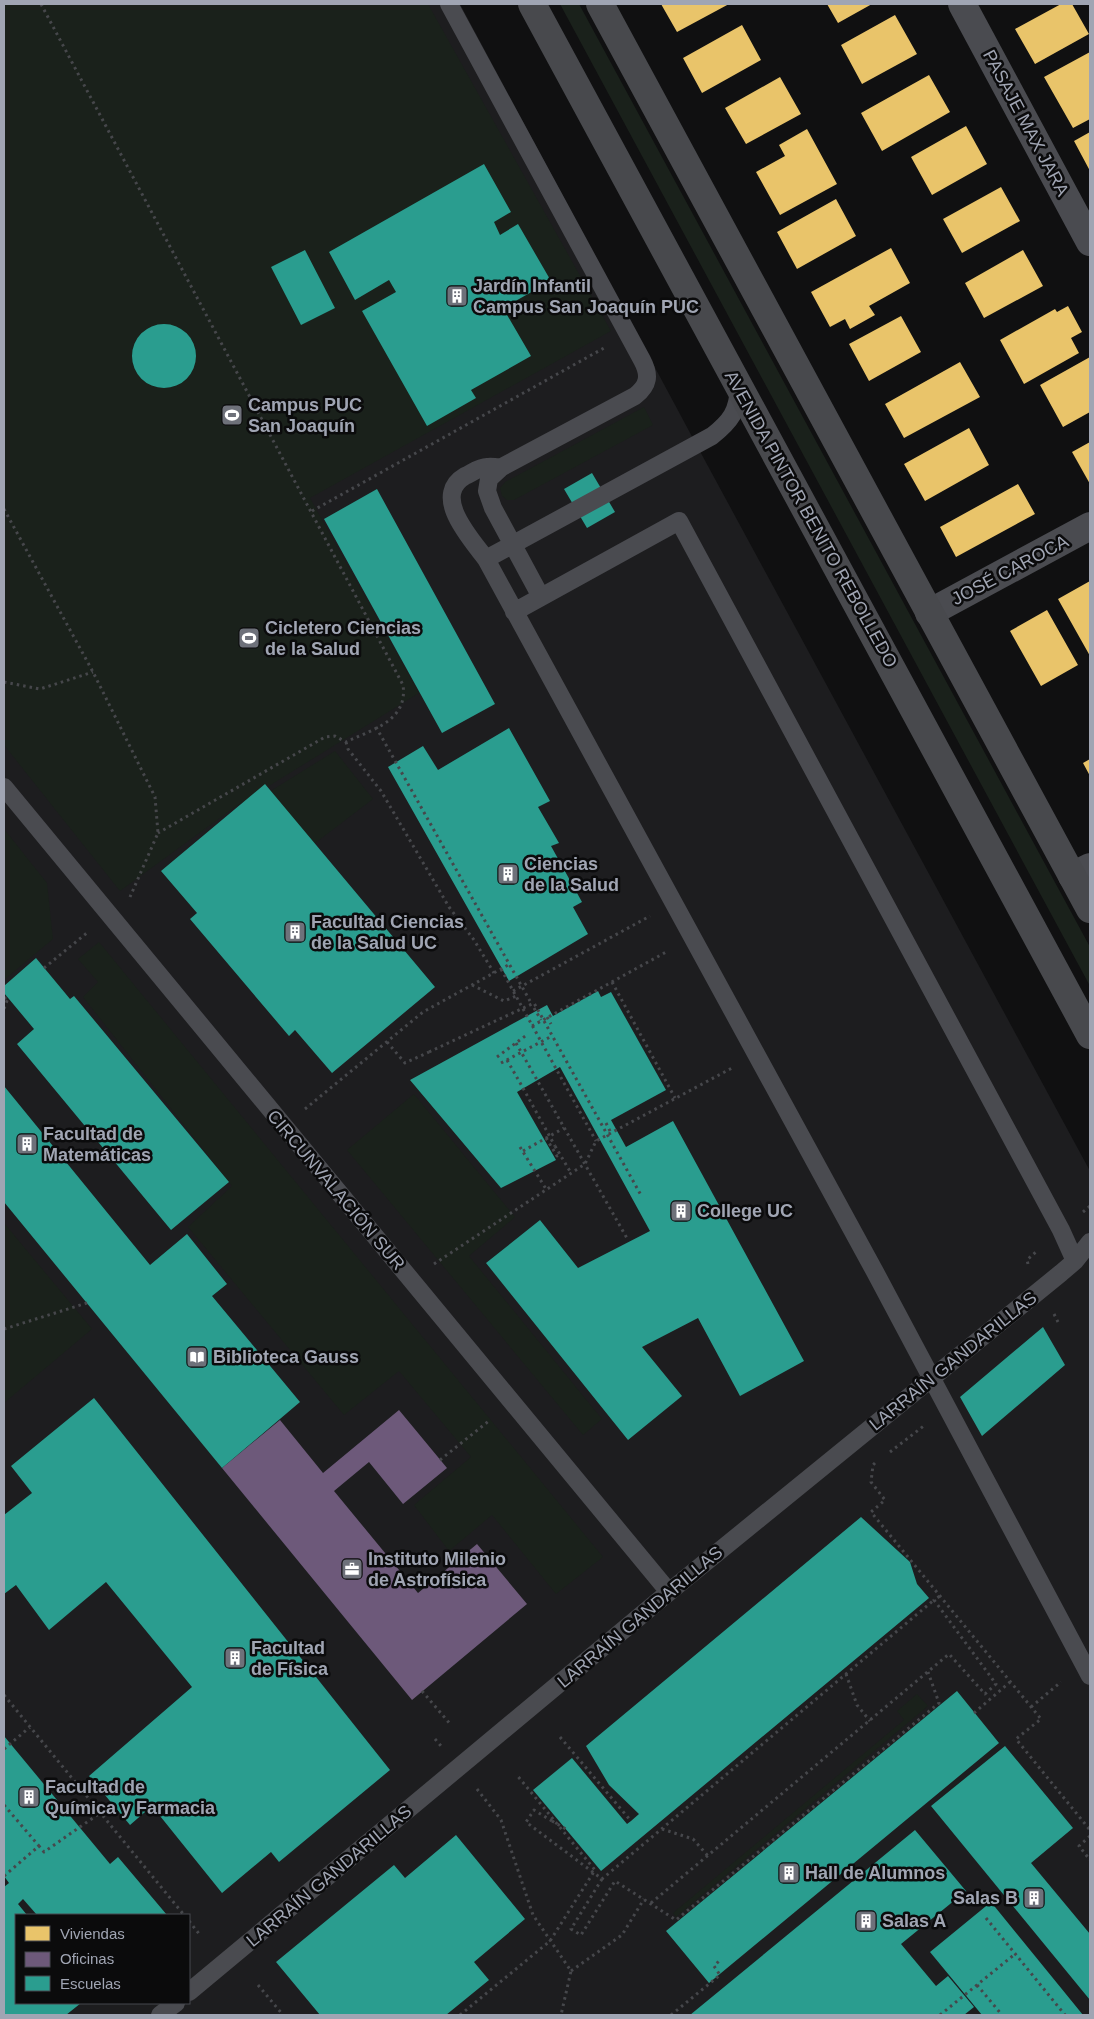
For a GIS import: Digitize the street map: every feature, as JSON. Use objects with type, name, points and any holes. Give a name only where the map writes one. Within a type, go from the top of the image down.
[{"type":"street","name":"AVENIDA PINTOR BENITO REBOLLEDO","points":[[532,4],[1090,1035]]},
{"type":"street","points":[[600,4],[929,612],[1081,871],[1090,909]]},
{"type":"street","name":"PASAJE MAX JARA","points":[[962,4],[1090,242]]},
{"type":"street","name":"JOSÉ CAROCA","points":[[929,612],[1090,526]]},
{"type":"lane","points":[[449,4],[642,360],[648,376],[646,384],[635,396],[502,467],[489,478],[487,491],[493,508],[541,598]]},
{"type":"lane","points":[[486,559],[712,436],[728,423],[738,403],[739,387]]},
{"type":"lane","points":[[502,467],[480,468],[462,478],[452,492],[453,510],[464,530],[486,559],[931,1378],[1090,1676]]},
{"type":"lane","points":[[514,612],[680,521],[1064,1236],[1075,1261]]},
{"type":"lane","name":"CIRCUNVALACIÓN SUR","points":[[4,787],[669,1592]]},
{"type":"lane","name":"LARRAÍN GANDARILLAS","points":[[190,1991],[669,1592],[1075,1261],[1090,1242]]},
{"type":"lane","points":[[160,2015],[175,2004]]},
{"type":"path","points":[[41,4],[403,685],[405,696],[396,715],[389,721],[346,742]]},
{"type":"path","points":[[312,511],[607,347]]},
{"type":"path","points":[[4,508],[93,672],[156,797],[158,833],[130,897],[124,902]]},
{"type":"path","points":[[4,682],[40,689],[93,672]]},
{"type":"path","points":[[376,727],[530,1001]]},
{"type":"path","points":[[158,833],[326,737],[335,736],[346,742],[348,750],[380,791],[449,907],[474,940],[494,973]]},
{"type":"path","points":[[513,991],[652,915]]},
{"type":"path","points":[[44,968],[92,929]]},
{"type":"path","points":[[532,1026],[671,950]]},
{"type":"path","points":[[305,1109],[423,1012],[510,964]]},
{"type":"path","points":[[501,969],[532,1026],[531,1032],[596,1141]]},
{"type":"path","points":[[612,982],[675,1098]]},
{"type":"path","points":[[471,985],[504,1001],[516,996]]},
{"type":"path","points":[[4,998],[8,998],[4,1009]]},
{"type":"path","points":[[387,1042],[405,1063],[534,1003],[642,1197]]},
{"type":"path","points":[[534,1008],[541,1020]]},
{"type":"path","points":[[547,1017],[551,1024]]},
{"type":"path","points":[[498,1057],[531,1032]]},
{"type":"path","points":[[501,1063],[552,1036]]},
{"type":"path","points":[[516,1043],[628,1240]]},
{"type":"path","points":[[507,1060],[571,1173]]},
{"type":"path","points":[[433,1264],[584,1164],[596,1141],[735,1067]]},
{"type":"path","points":[[606,1123],[611,1133]]},
{"type":"path","points":[[546,1189],[521,1149],[564,1128]]},
{"type":"path","points":[[546,1138],[557,1156],[560,1154]]},
{"type":"path","points":[[4,1329],[87,1304]]},
{"type":"path","points":[[888,1454],[947,1408]]},
{"type":"path","points":[[440,1460],[494,1416]]},
{"type":"path","points":[[880,1460],[873,1466],[871,1482],[885,1500],[871,1512],[1041,1719],[1016,1740],[1090,1830]]},
{"type":"path","points":[[928,1672],[939,1703],[676,1920],[615,1881],[581,1935],[571,1929],[602,1879],[940,1596]]},
{"type":"path","points":[[651,1903],[949,1654],[985,1694],[996,1684],[934,1600]]},
{"type":"path","points":[[846,1674],[857,1705],[870,1721]]},
{"type":"path","points":[[1031,1707],[1063,1680]]},
{"type":"path","points":[[974,1712],[1010,1682]]},
{"type":"path","points":[[422,1691],[451,1725]]},
{"type":"path","points":[[4,1695],[183,1914]]},
{"type":"path","points":[[4,1749],[30,1727]]},
{"type":"path","points":[[560,1737],[631,1821]]},
{"type":"path","points":[[460,1768],[501,1820],[533,1915],[571,1971]]},
{"type":"path","points":[[460,2015],[550,1941],[595,1870],[516,1774]]},
{"type":"path","points":[[4,1805],[44,1852],[100,1813]]},
{"type":"path","points":[[566,1829],[534,1810],[526,1822],[602,1879]]},
{"type":"path","points":[[662,1829],[693,1839],[708,1856]]},
{"type":"path","points":[[1090,1836],[1079,1846],[1090,1860]]},
{"type":"path","points":[[4,1876],[39,1846]]},
{"type":"path","points":[[561,2015],[571,1971],[622,1935],[644,1899]]},
{"type":"path","points":[[986,1918],[1065,2015]]},
{"type":"path","points":[[190,1922],[200,1935]]},
{"type":"path","points":[[940,2015],[1015,1954]]},
{"type":"path","points":[[671,2015],[720,1975],[714,1966],[721,1959]]},
{"type":"path","points":[[258,1985],[283,2015]]},
{"type":"path","points":[[977,1985],[1002,2015]]},
{"type":"shaded area","points":[[4,4],[460,4],[1090,1171],[1090,2015],[4,2015]]},
{"type":"shaded area","name":"Campus PUC San Joaquín","points":[[4,4],[428,4],[611,331],[310,498],[419,693],[235,807],[120,891],[4,745]]},
{"type":"shaded area","points":[[560,4],[579,4],[1090,947],[1090,986]]},
{"type":"shaded area","points":[[644,407],[653,425],[514,500],[507,500],[502,496],[500,488],[505,482]]},
{"type":"shaded area","points":[[335,751],[373,799],[314,844],[269,792]]},
{"type":"shaded area","points":[[4,829],[47,883],[53,939],[4,980]]},
{"type":"shaded area","points":[[99,942],[603,1557],[556,1594],[492,1515],[449,1551],[414,1505],[471,1457],[399,1371],[344,1415],[188,1227],[232,1186],[83,997],[98,982],[78,959]]},
{"type":"shaded area","points":[[414,1094],[515,1217],[469,1256],[602,1419],[583,1435],[347,1150]]},
{"type":"shaded area","points":[[4,1223],[92,1329],[4,1403]]},
{"type":"shaded area","points":[[917,1694],[928,1706],[676,1917],[673,1913],[904,1720],[897,1711]]},
{"type":"building: Viviendas","points":[[661,4],[729,4],[677,32]]},
{"type":"building: Viviendas","points":[[827,4],[872,4],[838,23]]},
{"type":"building: Viviendas","points":[[1061,4],[1072,4],[1089,34],[1035,64],[1015,29]]},
{"type":"building: Viviendas","points":[[895,15],[917,54],[862,84],[841,45]]},
{"type":"building: Viviendas","points":[[742,25],[761,60],[702,93],[683,58]]},
{"type":"building: Viviendas","points":[[1090,52],[1090,119],[1073,128],[1044,77]]},
{"type":"building: Viviendas","points":[[929,75],[950,112],[882,151],[861,113]]},
{"type":"building: Viviendas","points":[[780,77],[801,114],[746,144],[725,108]]},
{"type":"building: Viviendas","points":[[966,126],[987,164],[932,195],[911,157]]},
{"type":"building: Viviendas","points":[[807,129],[837,184],[780,215],[756,172],[785,156],[779,145]]},
{"type":"building: Viviendas","points":[[1090,132],[1090,171],[1074,141]]},
{"type":"building: Viviendas","points":[[1001,187],[1020,221],[962,253],[943,219]]},
{"type":"building: Viviendas","points":[[836,199],[856,236],[797,269],[777,232]]},
{"type":"building: Viviendas","points":[[891,248],[910,283],[869,306],[875,315],[850,329],[845,319],[830,327],[811,292]]},
{"type":"building: Viviendas","points":[[1023,250],[1043,286],[984,318],[965,283]]},
{"type":"building: Viviendas","points":[[1068,306],[1082,332],[1071,338],[1079,353],[1024,384],[1000,340],[1055,309],[1057,312]]},
{"type":"building: Viviendas","points":[[901,316],[921,352],[869,381],[849,344]]},
{"type":"building: Viviendas","points":[[1090,357],[1090,412],[1063,427],[1040,385]]},
{"type":"building: Viviendas","points":[[960,362],[980,397],[904,438],[885,404]]},
{"type":"building: Viviendas","points":[[969,428],[989,465],[925,501],[904,464]]},
{"type":"building: Viviendas","points":[[1090,442],[1090,484],[1072,452]]},
{"type":"building: Viviendas","points":[[1018,484],[1035,514],[956,557],[940,527]]},
{"type":"building: Viviendas","points":[[1090,581],[1090,656],[1058,599]]},
{"type":"building: Viviendas","points":[[1047,610],[1078,665],[1041,686],[1010,631]]},
{"type":"building: Viviendas","points":[[1090,759],[1090,776],[1083,763]]},
{"type":"building: Oficinas","name":"Instituto Milenio de Astrofísica","points":[[399,1410],[447,1468],[403,1504],[369,1462],[334,1491],[418,1593],[477,1544],[527,1604],[412,1700],[222,1468],[280,1420],[323,1473]]},
{"type":"building: Escuelas","name":"Jardín Infantil Campus San Joaquín PUC","points":[[484,164],[511,212],[494,222],[500,235],[518,224],[551,281],[503,308],[531,356],[471,390],[476,398],[427,426],[362,311],[396,292],[389,280],[355,300],[329,252]]},
{"type":"building: Escuelas","points":[[305,250],[335,308],[301,325],[271,267]]},
{"type":"building: Escuelas","points":[[164,324],[182,330],[190,338],[196,356],[190,374],[182,382],[164,388],[146,382],[138,374],[132,356],[138,338],[146,330]]},
{"type":"building: Escuelas","points":[[592,473],[615,512],[587,528],[564,489]]},
{"type":"building: Escuelas","points":[[377,489],[495,704],[442,733],[324,519]]},
{"type":"building: Escuelas","name":"Ciencias de la Salud","points":[[509,728],[550,801],[538,807],[559,843],[551,846],[582,902],[573,907],[588,934],[509,981],[388,767],[423,746],[438,770]]},
{"type":"building: Escuelas","name":"Facultad Ciencias de la Salud UC","points":[[265,784],[435,987],[332,1073],[295,1030],[289,1036],[190,919],[197,913],[161,871]]},
{"type":"building: Escuelas","points":[[36,958],[70,999],[74,996],[229,1182],[171,1230],[17,1044],[34,1029],[4,993],[4,986]]},
{"type":"building: Escuelas","name":"College UC","points":[[598,991],[601,997],[611,992],[666,1090],[611,1120],[626,1147],[673,1121],[804,1361],[740,1396],[698,1318],[642,1347],[682,1396],[628,1440],[486,1263],[540,1220],[578,1268],[650,1231],[560,1067],[517,1092],[556,1160],[501,1188],[410,1080],[547,1005],[553,1016]]},
{"type":"building: Escuelas","name":"Biblioteca Gauss","points":[[4,1086],[150,1265],[187,1234],[227,1284],[212,1296],[300,1402],[222,1468],[4,1202]]},
{"type":"building: Escuelas","points":[[1043,1327],[1065,1365],[982,1436],[960,1397]]},
{"type":"building: Escuelas","name":"Facultad de Física","points":[[94,1398],[390,1770],[279,1862],[271,1852],[222,1893],[152,1806],[130,1825],[89,1776],[192,1687],[106,1582],[49,1630],[16,1585],[4,1594],[4,1515],[32,1493],[11,1466]]},
{"type":"building: Escuelas","points":[[861,1517],[910,1562],[917,1584],[929,1598],[601,1871],[533,1790],[572,1758],[627,1824],[631,1821],[639,1814],[609,1785],[586,1746]]},
{"type":"building: Escuelas","name":"Hall de Alumnos","points":[[957,1691],[999,1743],[709,1983],[666,1931]]},
{"type":"building: Escuelas","name":"Facultad de Química y Farmacia","points":[[4,1736],[110,1864],[118,1857],[166,1914],[36,1914],[23,1899],[18,1904],[26,1914],[15,1914],[15,2004],[80,2004],[66,2015],[4,2015],[4,1887],[9,1883],[4,1876]]},
{"type":"building: Escuelas","name":"Salas B","points":[[1005,1746],[1073,1828],[1031,1863],[1090,1934],[1090,2000],[931,1806]]},
{"type":"building: Escuelas","name":"Salas A","points":[[915,1830],[966,1891],[901,1944],[936,1986],[948,1976],[974,2007],[964,2015],[690,2015]]},
{"type":"building: Escuelas","points":[[456,1835],[525,1919],[474,1962],[489,1980],[446,2015],[320,2015],[276,1962],[394,1865],[405,1878]]},
{"type":"building: Escuelas","points":[[991,1902],[1083,2015],[982,2015],[930,1952]]},
{"type":"place","name":"Jardín Infantil Campus San Joaquín PUC","points":[[457,296]]},
{"type":"place","name":"Campus PUC San Joaquín","points":[[232,415]]},
{"type":"place","name":"Cicletero Ciencias de la Salud","points":[[249,638]]},
{"type":"place","name":"Ciencias de la Salud","points":[[508,874]]},
{"type":"place","name":"Facultad Ciencias de la Salud UC","points":[[295,932]]},
{"type":"place","name":"Facultad de Matemáticas","points":[[27,1144]]},
{"type":"place","name":"College UC","points":[[681,1211]]},
{"type":"place","name":"Biblioteca Gauss","points":[[197,1357]]},
{"type":"place","name":"Instituto Milenio de Astrofísica","points":[[352,1569]]},
{"type":"place","name":"Facultad de Física","points":[[235,1658]]},
{"type":"place","name":"Facultad de Química y Farmacia","points":[[29,1797]]},
{"type":"place","name":"Hall de Alumnos","points":[[789,1873]]},
{"type":"place","name":"Salas B","points":[[1034,1898]]},
{"type":"place","name":"Salas A","points":[[866,1921]]}]
